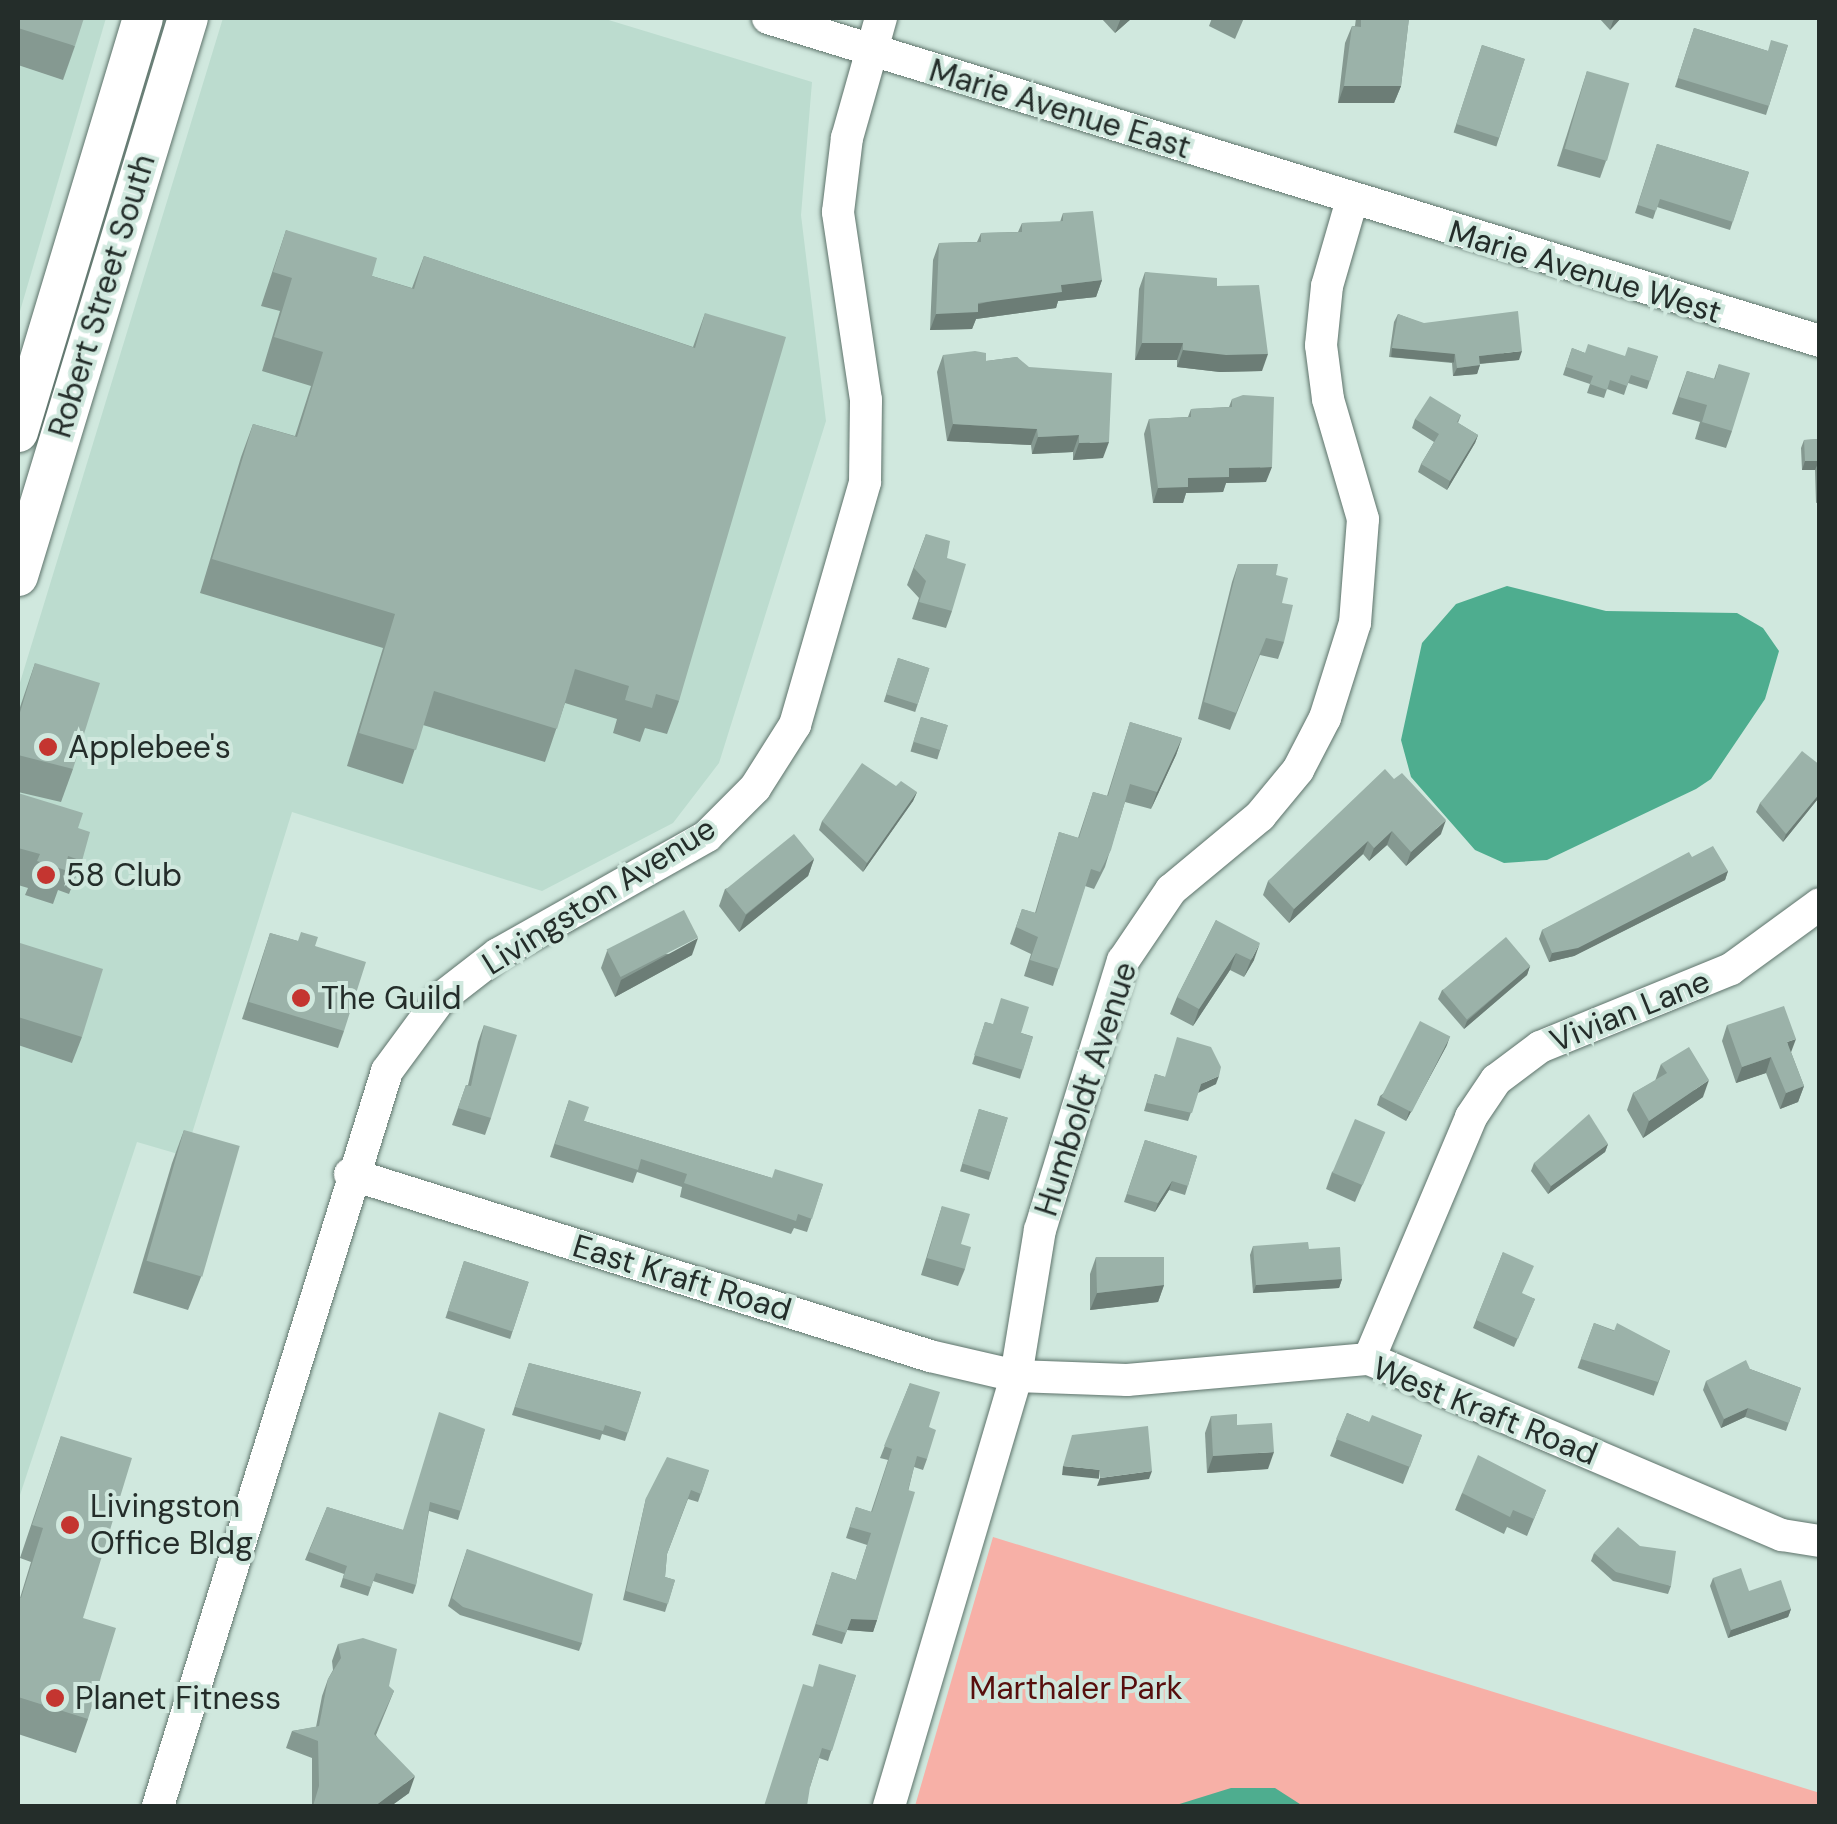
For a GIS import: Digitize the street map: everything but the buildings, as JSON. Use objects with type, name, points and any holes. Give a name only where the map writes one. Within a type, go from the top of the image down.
[{"type":"main road","name":"Robert Street South","points":[[18,432],[142,18]]},
{"type":"main road","name":"Robert Street South","points":[[18,576],[188,18]]},
{"type":"street","name":"Marie Avenue East","points":[[768,18],[1352,200]]},
{"type":"street","name":"Livingston Avenue","points":[[158,1806],[350,1174],[387,1071],[440,999],[498,954],[707,836],[756,788],[795,725],[865,482],[866,400],[838,212],[846,138],[881,18]]},
{"type":"street","name":"Marie Avenue West","points":[[1352,200],[1820,341]]},
{"type":"street","name":"Humboldt Avenue","points":[[889,1806],[1016,1376],[1040,1230],[1123,961],[1170,890],[1260,816],[1298,770],[1325,718],[1355,622],[1362,519],[1328,399],[1321,345],[1327,286],[1352,200]]},
{"type":"street","name":"Vivian Lane","points":[[1369,1359],[1471,1118],[1496,1080],[1540,1047],[1731,969],[1820,904]]},
{"type":"street","name":"East Kraft Road","points":[[350,1174],[930,1356],[1016,1376]]},
{"type":"street","name":"West Kraft Road","points":[[1016,1376],[1127,1380],[1369,1359],[1782,1535],[1820,1541]]},
{"type":"shaded area","points":[[18,18],[106,18],[18,318]]},
{"type":"shaded area","points":[[223,18],[602,18],[812,82],[801,215],[826,421],[719,763],[673,823],[542,891],[292,812],[185,1156],[137,1142],[18,1501],[18,689]]},
{"type":"shaded area","points":[[1507,586],[1606,611],[1737,613],[1763,628],[1779,651],[1765,699],[1711,779],[1696,789],[1547,860],[1504,863],[1475,850],[1411,777],[1401,740],[1422,643],[1456,604]]},
{"type":"shaded area","points":[[1231,1788],[1275,1788],[1303,1806],[1173,1806]]},
{"type":"green space","name":"Marthaler Park","points":[[993,1537],[1820,1793],[1819,1806],[915,1806]]},
{"type":"place","name":"Applebee's","points":[[48,747]]},
{"type":"place","name":"58 Club","points":[[46,875]]},
{"type":"place","name":"The Guild","points":[[301,998]]},
{"type":"place","name":"Livingston Office Bldg","points":[[70,1525]]},
{"type":"place","name":"Planet Fitness","points":[[55,1698]]}]
